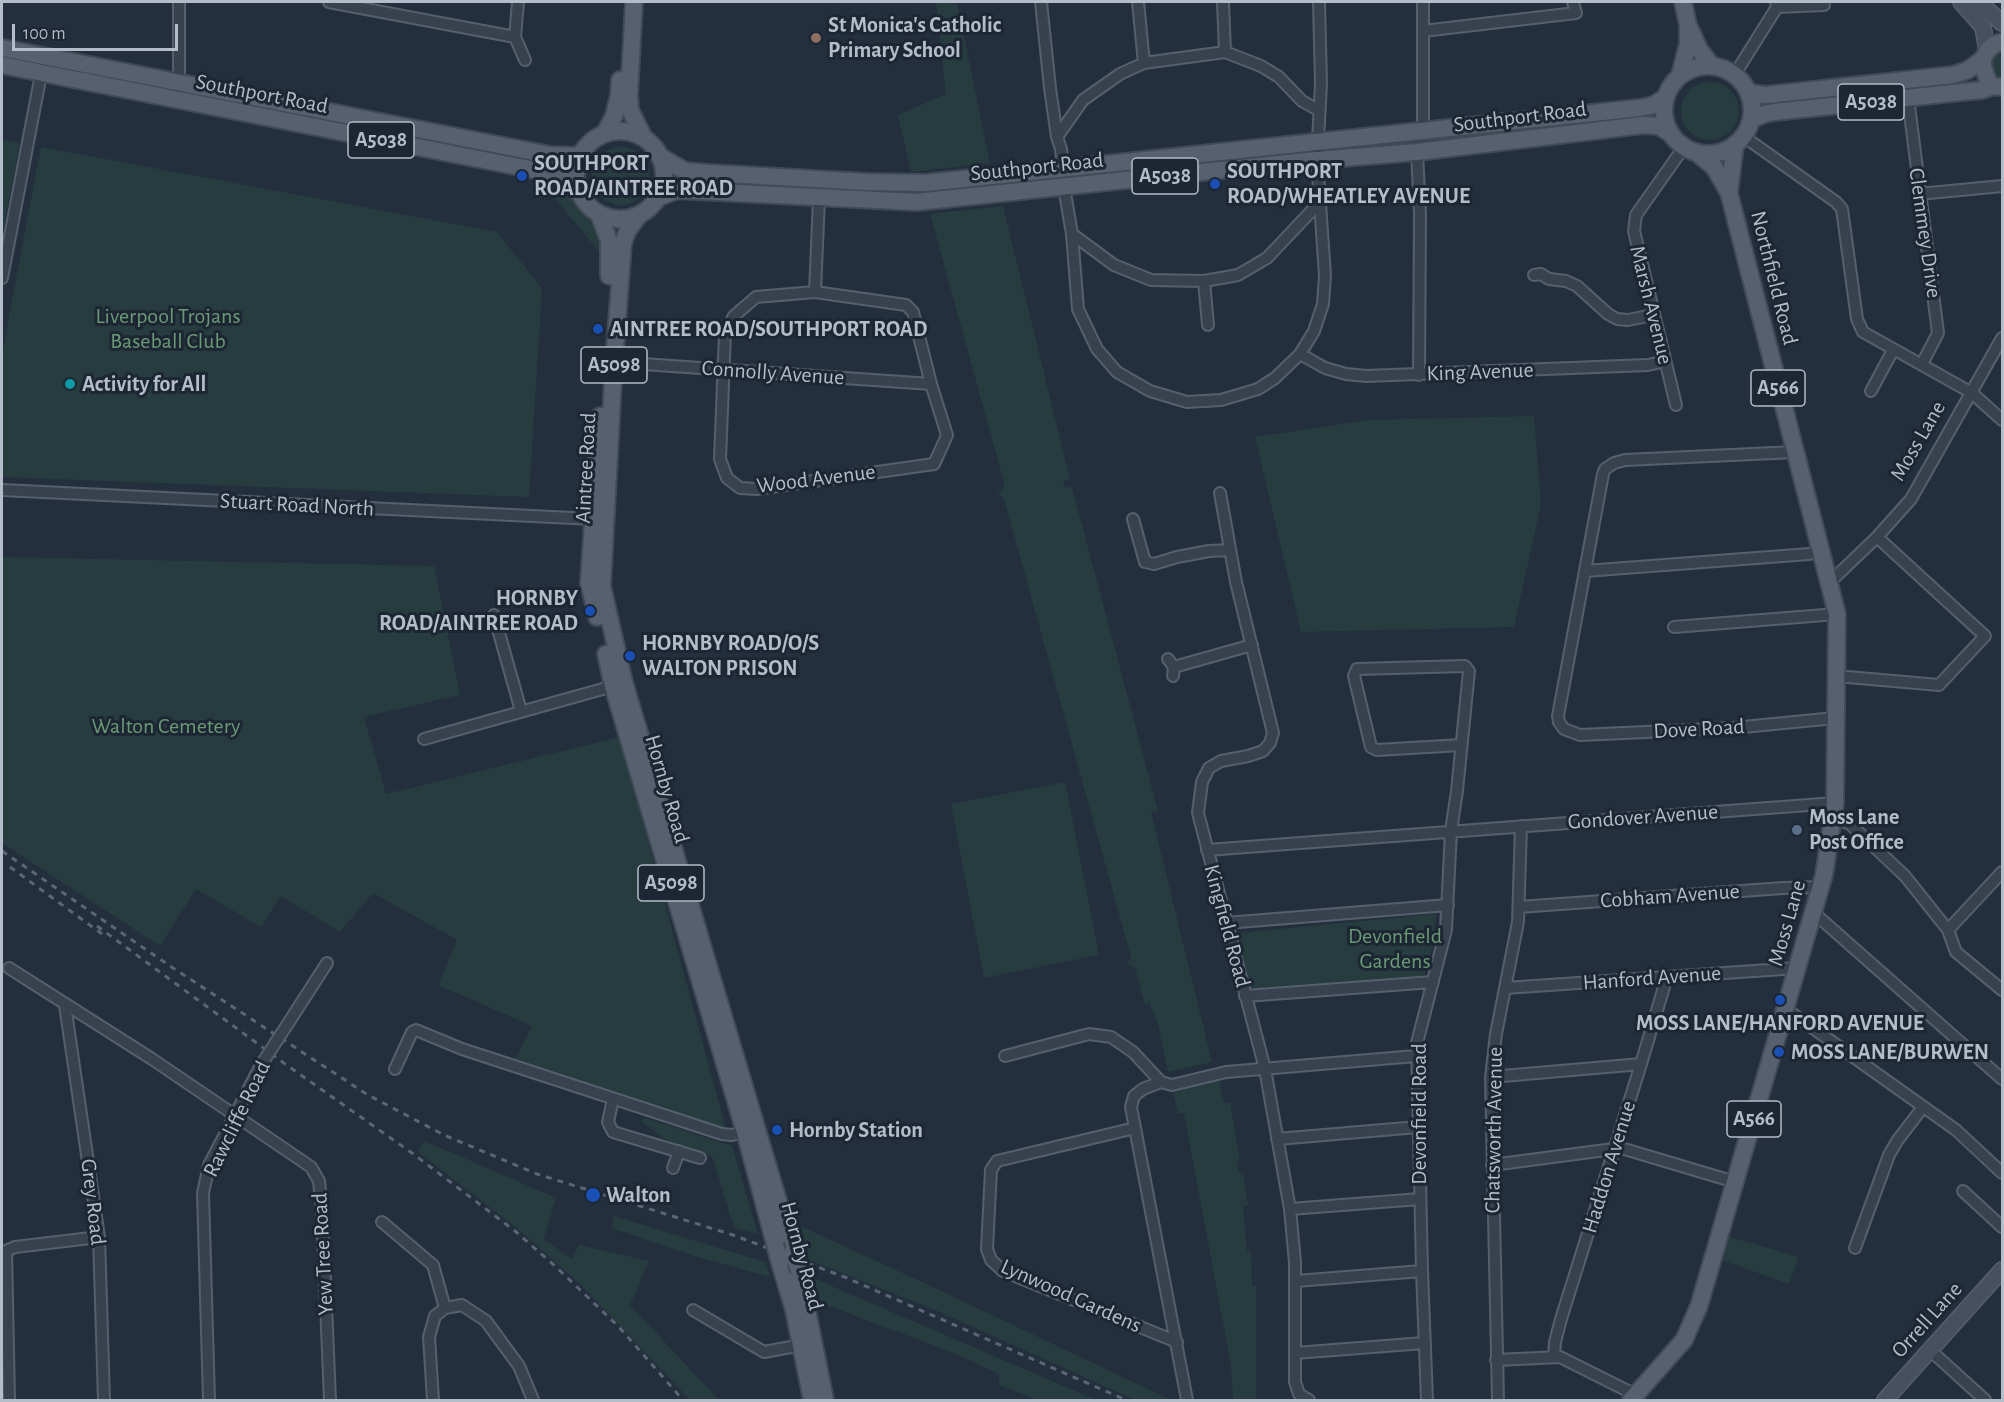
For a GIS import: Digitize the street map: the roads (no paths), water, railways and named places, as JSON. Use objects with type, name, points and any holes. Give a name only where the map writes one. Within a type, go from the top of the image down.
[{"type":"main road","points":[[605,133],[614,116],[619,95],[623,2]]},
{"type":"main road","points":[[634,2],[630,110],[644,138]]},
{"type":"main road","points":[[1680,75],[1688,44],[1688,25],[1683,2]]},
{"type":"main road","points":[[1688,25],[1699,49],[1711,65]]},
{"type":"main road","name":"A5038","points":[[1749,93],[1777,94],[1953,75],[1968,70],[1995,44],[2002,42]]},
{"type":"main road","name":"Southport Road","points":[[2,48],[550,154],[580,156]]},
{"type":"main road","name":"A5038","points":[[1985,55],[1986,78],[1998,87]]},
{"type":"main road","name":"Southport Road","points":[[2,65],[555,174],[579,192]]},
{"type":"main road","points":[[1711,65],[1735,74],[1749,93],[1752,106],[1751,120],[1739,141],[1716,153],[1690,149],[1671,134],[1664,116],[1665,97],[1680,75],[1690,69],[1711,65]]},
{"type":"main road","name":"A5038","points":[[1751,120],[1774,112],[1998,87]]},
{"type":"main road","name":"Southport Road","points":[[660,156],[685,171],[866,182],[925,183],[1640,108],[1654,105],[1665,97]]},
{"type":"main road","name":"Southport Road","points":[[657,198],[677,190],[916,202],[1064,187],[1318,167],[1417,152],[1643,125],[1659,126],[1671,134]]},
{"type":"main road","points":[[579,192],[576,172],[580,156],[589,143],[605,133],[621,130],[644,138]]},
{"type":"main road","name":"A5038","points":[[644,138],[660,156]]},
{"type":"main road","name":"Northfield Road","points":[[1729,193],[1739,141]]},
{"type":"main road","name":"Northfield Road","points":[[1690,149],[1714,167],[1729,193],[1829,583]]},
{"type":"main road","points":[[657,198],[664,175],[660,156]]},
{"type":"main road","name":"A5038","points":[[579,192],[585,202],[599,214]]},
{"type":"main road","name":"A5038","points":[[640,214],[648,209],[657,198]]},
{"type":"main road","points":[[599,214],[619,219],[640,214]]},
{"type":"main road","name":"Hornby Road","points":[[599,214],[609,241],[611,256],[589,584],[751,1130],[794,1251],[825,1401]]},
{"type":"main road","name":"Aintree Road","points":[[602,586],[623,243],[628,230],[640,214]]},
{"type":"main road","name":"Moss Lane","points":[[1634,1398],[1676,1350],[1692,1325],[1736,1182],[1821,887],[1834,810],[1837,614],[1829,583]]},
{"type":"main road","name":"Hornby Road","points":[[602,586],[619,684]]},
{"type":"main road","name":"Hornby Road","points":[[751,1130],[775,1244],[802,1345],[812,1401]]},
{"type":"street","points":[[177,100],[180,2]]},
{"type":"street","points":[[329,2],[515,37]]},
{"type":"street","points":[[518,2],[515,37],[525,60]]},
{"type":"street","points":[[1041,2],[1050,88],[1063,170]]},
{"type":"street","points":[[1138,2],[1144,63]]},
{"type":"street","points":[[1223,2],[1225,52]]},
{"type":"street","points":[[1064,187],[1072,234],[1078,309],[1097,349],[1117,372],[1150,391],[1188,402],[1221,400],[1258,389],[1282,373],[1300,354],[1314,331],[1323,304],[1325,275],[1317,143],[1321,84],[1319,2]]},
{"type":"street","points":[[1423,2],[1423,132]]},
{"type":"street","points":[[1423,31],[1576,13],[1573,2]]},
{"type":"street","points":[[1961,2],[1983,27],[1985,55]]},
{"type":"street","points":[[1979,2],[2002,23]]},
{"type":"street","points":[[1735,74],[1777,4],[1824,5]]},
{"type":"street","points":[[1057,136],[1083,100],[1120,74],[1144,63],[1225,52],[1261,66],[1279,77],[1302,101],[1318,110]]},
{"type":"street","points":[[2,278],[45,56]]},
{"type":"street","name":"Clemmey Drive","points":[[1908,98],[1938,333],[1922,364]]},
{"type":"street","points":[[1739,141],[1840,205],[1858,324],[1866,334],[1972,393],[2002,420]]},
{"type":"street","name":"Marsh Avenue","points":[[1676,405],[1634,237],[1635,219],[1690,149]]},
{"type":"street","points":[[1417,152],[1420,202],[1419,375]]},
{"type":"street","points":[[1919,194],[2002,186]]},
{"type":"street","points":[[815,292],[819,198]]},
{"type":"street","points":[[1072,234],[1114,265],[1151,280],[1203,281],[1238,275],[1267,258],[1320,202]]},
{"type":"street","points":[[1534,275],[1541,274],[1549,279],[1566,281],[1577,286],[1608,314],[1617,319],[1635,320],[1653,315]]},
{"type":"street","points":[[1203,281],[1208,324]]},
{"type":"street","points":[[723,369],[725,334],[734,316],[747,303],[756,297],[815,292],[906,305],[913,312],[931,384]]},
{"type":"street","name":"Moss Lane","points":[[1829,583],[1877,537],[1911,499],[2002,338]]},
{"type":"street","points":[[1871,391],[1893,350]]},
{"type":"street","name":"King Avenue","points":[[1300,354],[1316,365],[1346,374],[1366,376],[1648,365],[1665,362]]},
{"type":"street","name":"Connolly Avenue","points":[[614,362],[931,384]]},
{"type":"street","name":"Wood Avenue","points":[[723,369],[720,459],[727,478],[740,488],[757,489],[934,464],[946,435],[931,384]]},
{"type":"street","points":[[1795,452],[1625,460],[1609,465],[1603,474],[1585,571],[1809,554],[1820,551]]},
{"type":"street","name":"Stuart Road North","points":[[2,490],[593,519]]},
{"type":"street","name":"Kingfield Road","points":[[1220,493],[1236,582],[1273,729],[1273,737],[1263,751],[1217,762],[1206,772],[1202,782],[1198,813],[1265,1069],[1290,1209],[1296,1281],[1296,1387],[1299,1394],[1310,1401]]},
{"type":"street","points":[[1133,519],[1145,562],[1154,564],[1209,551],[1230,550]]},
{"type":"street","points":[[1836,676],[1939,686],[1985,636],[1877,537]]},
{"type":"street","name":"Dove Road","points":[[1585,571],[1558,711],[1559,722],[1564,729],[1575,734],[1603,734],[1732,728],[1835,718]]},
{"type":"street","points":[[1674,627],[1837,614]]},
{"type":"street","points":[[494,615],[521,711]]},
{"type":"street","points":[[1171,667],[1252,645]]},
{"type":"street","name":"Devonfield Road","points":[[1427,1401],[1417,1037],[1444,938],[1448,905],[1451,831],[1461,745],[1469,671],[1465,666],[1356,669],[1354,676],[1371,747],[1377,750],[1461,745]]},
{"type":"street","points":[[424,739],[619,684]]},
{"type":"street","points":[[1834,810],[1905,876],[1948,930],[1956,952],[2002,990]]},
{"type":"street","name":"Gondover Avenue","points":[[1207,850],[1521,826],[1834,810]]},
{"type":"street","name":"Chatsworth Avenue","points":[[1498,1401],[1491,1077],[1496,1034],[1520,907],[1521,826]]},
{"type":"street","points":[[1948,930],[2002,872]]},
{"type":"street","name":"Cobham Avenue","points":[[1520,907],[1821,887]]},
{"type":"street","points":[[1226,923],[1448,905]]},
{"type":"street","points":[[1814,913],[2002,1079]]},
{"type":"street","name":"Rawcliffe Road","points":[[209,1401],[203,1193],[209,1165],[261,1065],[327,963]]},
{"type":"street","name":"Yew Tree Road","points":[[9,968],[43,988],[65,1005],[234,1114],[311,1167],[319,1181],[322,1210],[330,1401]]},
{"type":"street","name":"Hanford Avenue","points":[[1505,988],[1798,968]]},
{"type":"street","name":"Haddon Avenue","points":[[1554,1357],[1561,1319],[1641,1064],[1665,978]]},
{"type":"street","points":[[1245,996],[1433,982]]},
{"type":"street","name":"Grey Road","points":[[65,1005],[99,1237],[104,1401]]},
{"type":"street","points":[[1786,1009],[1956,1130],[2002,1173]]},
{"type":"street","points":[[395,1069],[412,1032],[416,1030],[462,1049],[722,1134],[732,1135],[751,1130]]},
{"type":"street","points":[[1005,1056],[1089,1034],[1111,1037],[1133,1052],[1166,1084]]},
{"type":"street","points":[[1187,1401],[1131,1107],[1134,1096],[1143,1089],[1220,1073],[1416,1056]]},
{"type":"street","points":[[1491,1077],[1641,1064]]},
{"type":"street","points":[[613,1099],[608,1122],[613,1132],[700,1158]]},
{"type":"street","points":[[1855,1248],[1889,1155],[1923,1107]]},
{"type":"street","name":"Lynwood Gardens","points":[[1135,1128],[997,1161],[991,1170],[987,1249],[991,1260],[1003,1270],[1177,1342]]},
{"type":"street","points":[[1277,1139],[1418,1128]]},
{"type":"street","points":[[1492,1165],[1614,1149],[1633,1150],[1736,1182]]},
{"type":"street","points":[[673,1168],[679,1151]]},
{"type":"street","points":[[1963,1191],[2002,1227]]},
{"type":"street","points":[[1290,1209],[1420,1199]]},
{"type":"street","points":[[381,1222],[433,1264],[445,1308]]},
{"type":"street","points":[[9,1401],[6,1251],[15,1247],[99,1237]]},
{"type":"street","name":"Orrell Lane","points":[[1885,1401],[2002,1270]]},
{"type":"street","points":[[1296,1281],[1422,1271]]},
{"type":"street","points":[[433,1401],[429,1337],[435,1316],[445,1308],[462,1305],[486,1321],[519,1366],[533,1401]]},
{"type":"street","points":[[693,1310],[764,1352],[802,1345]]},
{"type":"street","points":[[1295,1353],[1424,1343]]},
{"type":"street","points":[[1930,1350],[1985,1401]]},
{"type":"street","points":[[1496,1360],[1554,1357],[1572,1361],[1634,1398]]},
{"type":"railway","points":[[2,851],[170,966],[368,1095],[444,1135],[537,1174],[733,1235],[847,1278],[1126,1400]]},
{"type":"railway","points":[[10,867],[102,934]]},
{"type":"railway","points":[[97,926],[288,1066],[412,1153],[515,1231],[618,1326],[683,1400]]},
{"type":"place","name":"St Monica's Catholic Primary School","points":[[816,38]]},
{"type":"place","name":"SOUTHPORT ROAD/AINTREE ROAD","points":[[522,176]]},
{"type":"place","name":"SOUTHPORT ROAD/WHEATLEY AVENUE","points":[[1215,184]]},
{"type":"place","name":"AINTREE ROAD/SOUTHPORT ROAD","points":[[598,329]]},
{"type":"place","name":"Activity for All","points":[[70,384]]},
{"type":"place","name":"HORNBY ROAD/AINTREE ROAD","points":[[590,611]]},
{"type":"place","name":"HORNBY ROAD/O/S WALTON PRISON","points":[[630,656]]},
{"type":"place","name":"Moss Lane Post Office","points":[[1797,830]]},
{"type":"place","name":"MOSS LANE/HANFORD AVENUE","points":[[1780,1000]]},
{"type":"place","name":"MOSS LANE/BURWEN","points":[[1779,1052]]},
{"type":"place","name":"Hornby Station","points":[[777,1130]]},
{"type":"place","name":"Walton","points":[[593,1195]]},
{"type":"park label","name":"Liverpool Trojans Baseball Club","points":[[168,328]]},
{"type":"park label","name":"Walton Cemetery","points":[[166,726]]},
{"type":"park label","name":"Devonfield Gardens","points":[[1395,948]]}]
